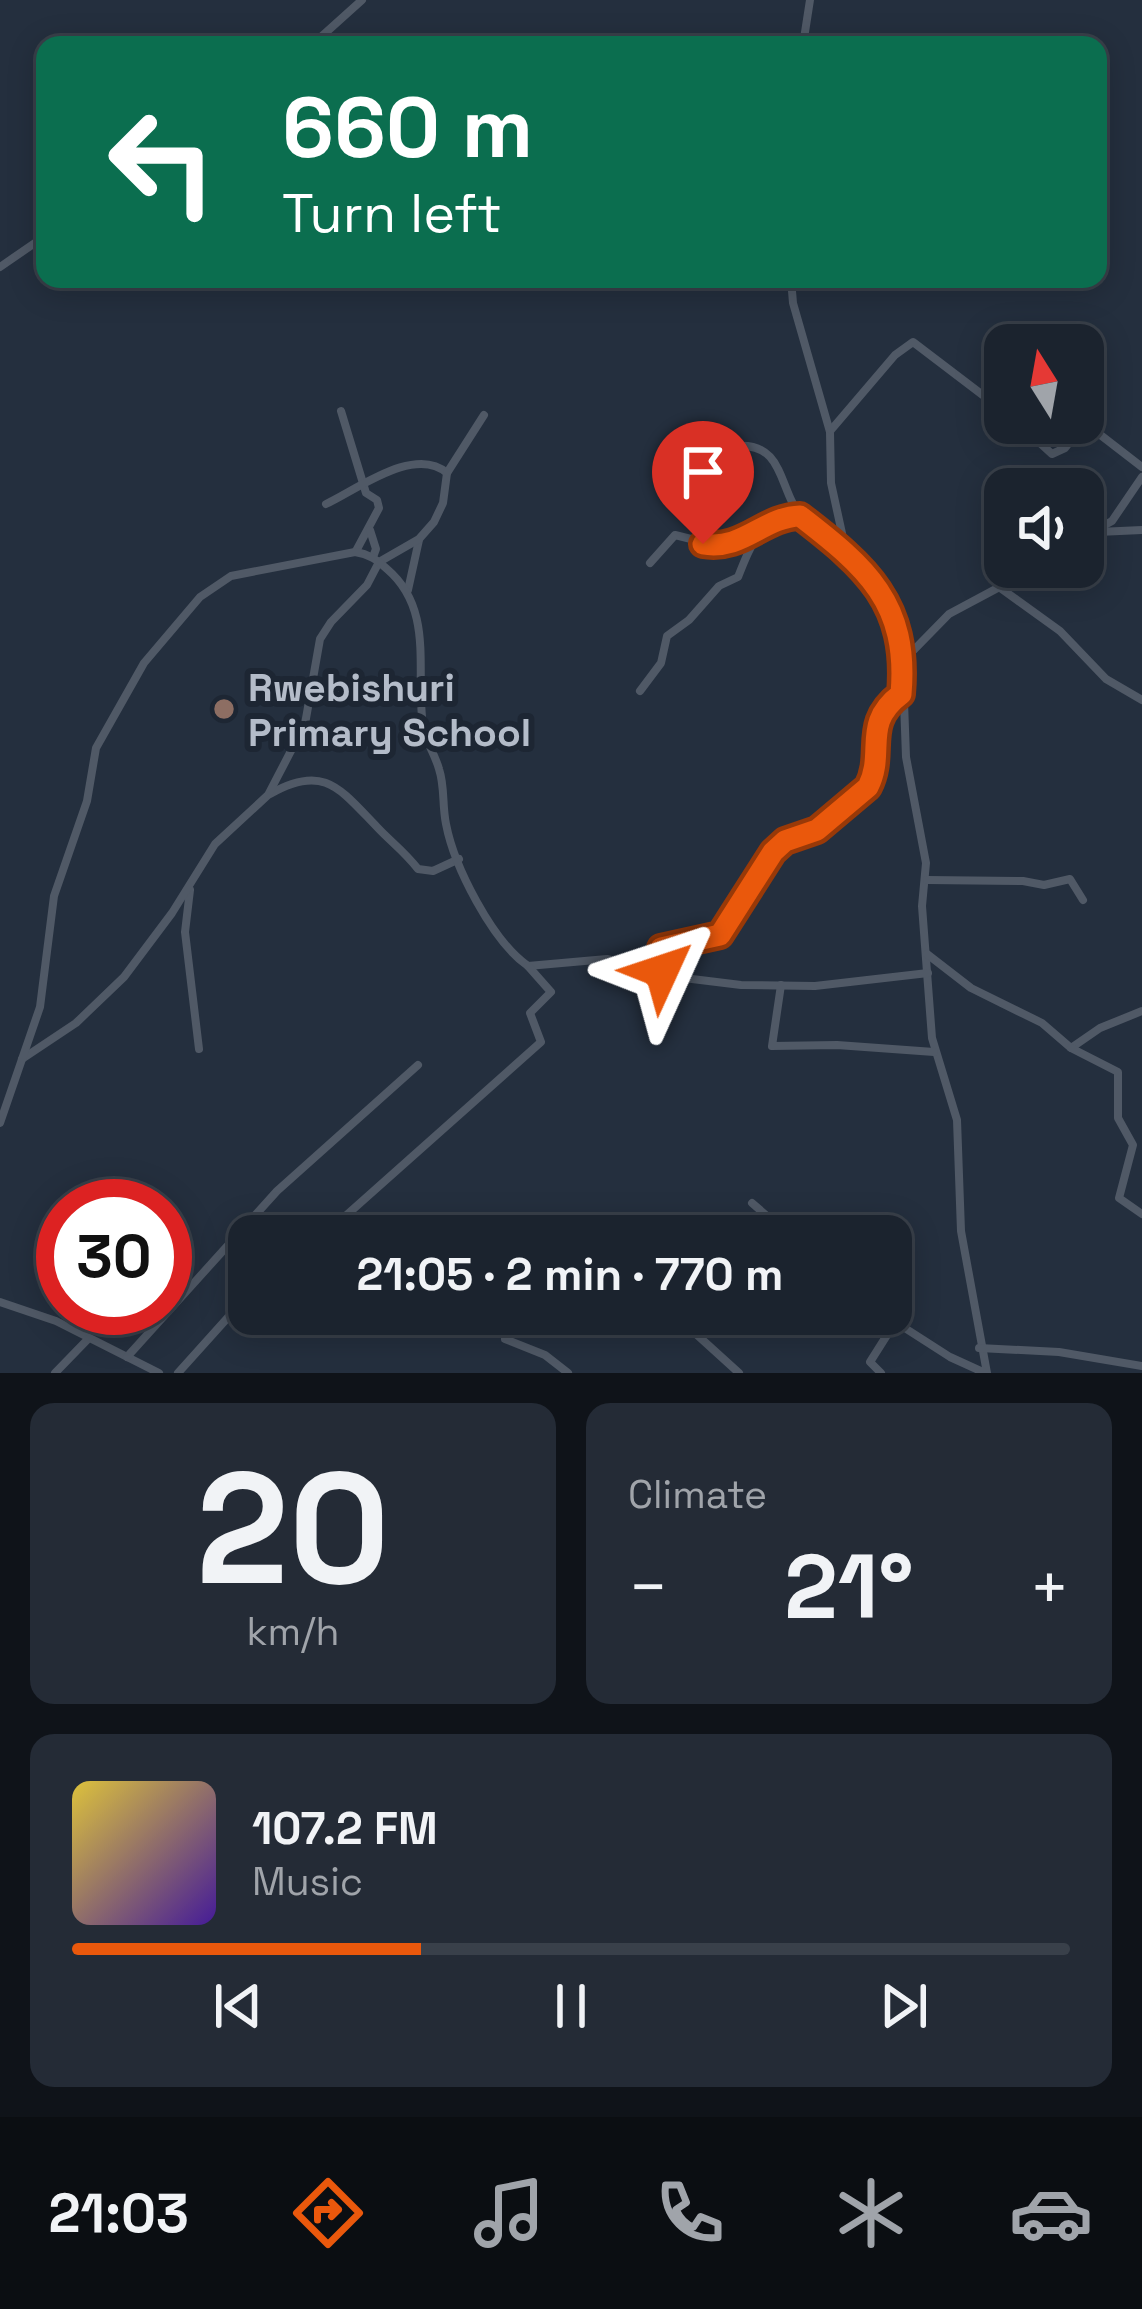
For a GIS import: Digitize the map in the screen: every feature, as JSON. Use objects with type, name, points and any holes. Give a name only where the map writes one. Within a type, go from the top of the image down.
[{"type":"street","points":[[322,36],[362,0]]},
{"type":"street","points":[[804,36],[810,0]]},
{"type":"street","points":[[0,267],[36,242]]},
{"type":"street","points":[[791,288],[830,431],[831,483],[845,548]]},
{"type":"street","points":[[830,431],[895,356],[913,342],[984,396]]},
{"type":"street","points":[[341,411],[366,493],[377,500],[379,508],[356,552]]},
{"type":"street","points":[[376,560],[419,539],[438,515],[447,473],[484,415]]},
{"type":"street","points":[[1104,438],[1142,467]]},
{"type":"street","points":[[1041,444],[1052,454],[1068,444]]},
{"type":"street","points":[[715,463],[738,446],[763,448],[773,458],[800,516],[845,548],[892,609],[902,662],[906,758],[927,880],[922,906],[934,1052],[957,1120],[961,1231],[986,1373]]},
{"type":"street","points":[[326,504],[392,471],[422,463],[435,464],[447,473]]},
{"type":"street","points":[[1104,527],[1142,477]]},
{"type":"street","points":[[650,563],[675,535],[719,546],[757,534],[773,521],[800,516]]},
{"type":"street","points":[[268,795],[301,735],[320,640],[367,585],[376,560],[370,529]]},
{"type":"street","points":[[1104,532],[1142,530]]},
{"type":"street","points":[[640,691],[662,663],[664,640],[719,586],[738,577],[757,534]]},
{"type":"street","points":[[347,1215],[541,1042],[530,1013],[550,992],[505,944],[475,898],[446,830],[438,764],[423,727],[417,619],[409,590],[419,539]]},
{"type":"street","points":[[0,1123],[45,986],[53,896],[87,800],[96,748],[145,663],[213,584],[231,576],[356,552],[376,560],[409,590]]},
{"type":"street","points":[[902,662],[949,614],[997,588]]},
{"type":"street","points":[[1000,588],[1060,631],[1106,679],[1142,700]]},
{"type":"street","points":[[308,693],[422,682]]},
{"type":"street","points":[[662,971],[661,948],[720,935],[773,852],[785,841],[817,830],[868,787],[879,719],[901,694]]},
{"type":"street","points":[[22,1059],[95,1006],[124,976],[214,844],[268,795],[294,782],[316,778],[346,792],[418,868],[433,871],[459,859]]},
{"type":"street","points":[[927,880],[1023,880],[1044,885],[1070,879],[1083,900]]},
{"type":"street","points":[[191,883],[185,932],[199,1049]]},
{"type":"street","points":[[927,954],[971,988],[1042,1023],[1071,1048],[1118,1072],[1118,1118],[1133,1145],[1119,1198],[1142,1214]]},
{"type":"street","points":[[528,966],[607,958],[712,983],[815,986],[928,973]]},
{"type":"street","points":[[781,985],[772,1046],[934,1052]]},
{"type":"street","points":[[1071,1048],[1100,1028],[1142,1011]]},
{"type":"street","points":[[127,1358],[277,1191],[418,1065]]},
{"type":"street","points":[[752,1204],[765,1215]]},
{"type":"street","points":[[0,1302],[38,1314],[159,1373]]},
{"type":"street","points":[[178,1373],[228,1317]]},
{"type":"street","points":[[912,1334],[986,1373]]},
{"type":"street","points":[[697,1335],[739,1373]]},
{"type":"street","points":[[881,1373],[870,1362],[887,1335]]},
{"type":"street","points":[[55,1373],[89,1338]]},
{"type":"street","points":[[506,1339],[545,1355],[568,1373]]},
{"type":"street","points":[[979,1348],[1059,1352],[1142,1366]]},
{"type":"street","points":[[133,1373],[138,1363]]},
{"type":"place","name":"Rwebishuri Primary School","points":[[224,709]]},
{"type":"route","points":[[662,971],[661,948],[720,935],[773,852],[785,841],[817,830],[868,787],[879,719],[901,694],[903,677],[902,646],[892,609],[845,548],[800,516],[773,521],[757,534],[726,545],[703,544]]}]
